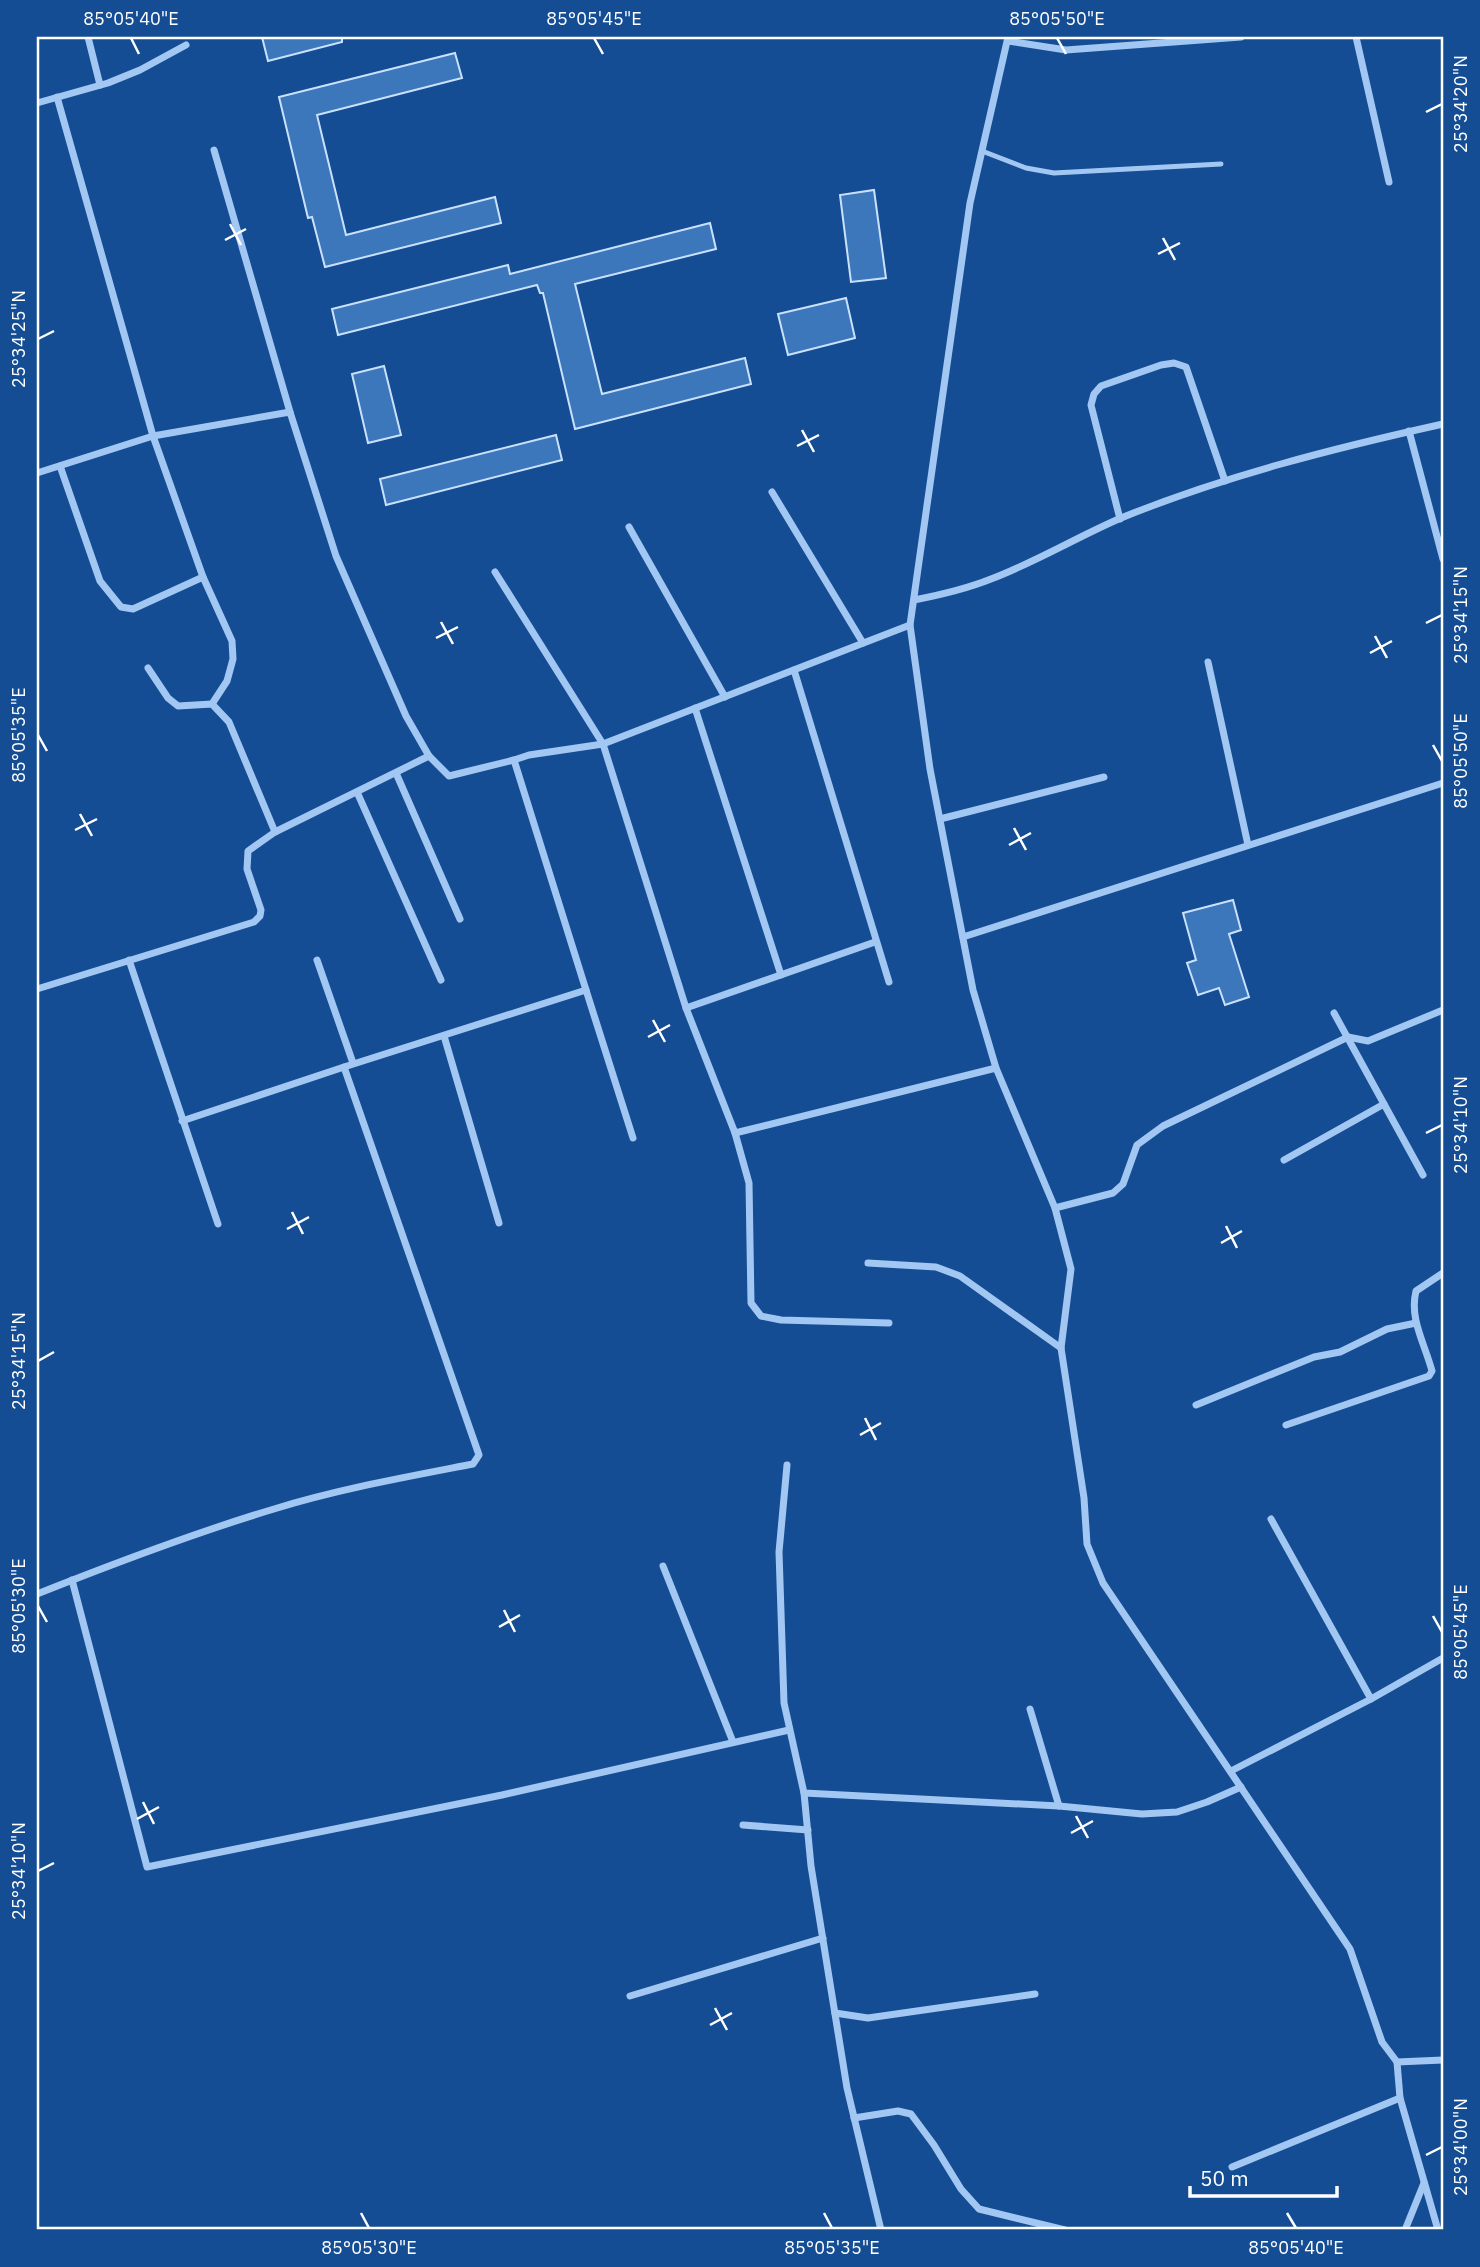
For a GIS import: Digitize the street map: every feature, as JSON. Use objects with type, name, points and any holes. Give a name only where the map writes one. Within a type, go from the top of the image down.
[{"type":"street","points":[[88,37],[100,85]]},
{"type":"street","points":[[1241,37],[1066,50],[1008,39],[970,204],[910,625],[930,768],[973,990],[996,1068],[1055,1208],[1071,1269],[1061,1348],[1084,1498],[1087,1544],[1103,1583],[1350,1949],[1382,2042],[1397,2062],[1400,2098],[1438,2230]]},
{"type":"street","points":[[1356,37],[1389,182]]},
{"type":"street","points":[[37,103],[100,85],[139,70],[186,46]]},
{"type":"street","points":[[57,97],[153,436],[203,577],[232,641],[233,659],[226,681],[212,704]]},
{"type":"street","points":[[214,150],[290,412],[336,556],[406,716],[429,756],[449,776],[529,755],[603,744],[910,625]]},
{"type":"street","points":[[1120,519],[1091,405],[1094,394],[1101,386],[1161,365],[1174,363],[1186,367],[1226,481]]},
{"type":"street","points":[[37,473],[153,436],[290,412]]},
{"type":"street","points":[[914,600],[949,593],[992,579],[1120,519],[1226,481],[1376,438],[1443,424]]},
{"type":"street","points":[[1409,431],[1443,559]]},
{"type":"street","points":[[60,466],[100,581],[121,607],[133,609],[203,577]]},
{"type":"street","points":[[772,492],[863,643]]},
{"type":"street","points":[[629,527],[725,697]]},
{"type":"street","points":[[495,572],[603,744],[686,1008],[735,1133],[749,1183],[751,1303],[761,1315],[781,1320],[889,1323]]},
{"type":"street","points":[[1208,662],[1248,845]]},
{"type":"street","points":[[148,668],[169,698],[178,706],[212,704]]},
{"type":"street","points":[[794,670],[888,982]]},
{"type":"street","points":[[212,704],[229,722],[275,832]]},
{"type":"street","points":[[695,708],[781,975]]},
{"type":"street","points":[[37,989],[254,922],[260,916],[261,909],[247,869],[248,851],[275,832],[429,756]]},
{"type":"street","points":[[514,760],[633,1138]]},
{"type":"street","points":[[396,773],[460,919]]},
{"type":"street","points":[[940,818],[1104,777]]},
{"type":"street","points":[[963,937],[1443,783]]},
{"type":"street","points":[[357,792],[441,980]]},
{"type":"street","points":[[686,1008],[875,942]]},
{"type":"street","points":[[129,960],[218,1224]]},
{"type":"street","points":[[317,960],[353,1063]]},
{"type":"street","points":[[182,1121],[353,1063],[586,990]]},
{"type":"street","points":[[1055,1208],[1113,1193],[1123,1184],[1137,1144],[1163,1126],[1348,1037],[1368,1041],[1443,1010]]},
{"type":"street","points":[[1334,1013],[1423,1175]]},
{"type":"street","points":[[444,1036],[499,1223]]},
{"type":"street","points":[[37,1594],[183,1539],[273,1509],[334,1492],[477,1461],[480,1455],[344,1067]]},
{"type":"street","points":[[735,1133],[996,1068]]},
{"type":"street","points":[[1284,1160],[1384,1104]]},
{"type":"street","points":[[868,1263],[936,1267],[960,1276],[1061,1348]]},
{"type":"street","points":[[1286,1425],[1429,1376],[1432,1371],[1416,1323],[1413,1304],[1416,1292],[1443,1273]]},
{"type":"street","points":[[1196,1405],[1314,1357],[1340,1352],[1387,1329],[1416,1323]]},
{"type":"street","points":[[787,1465],[779,1552],[784,1703],[804,1793],[811,1866],[854,2118],[881,2230]]},
{"type":"street","points":[[1271,1519],[1371,1699]]},
{"type":"street","points":[[663,1566],[733,1742]]},
{"type":"street","points":[[72,1580],[147,1867],[502,1795],[789,1730]]},
{"type":"street","points":[[1231,1771],[1371,1699],[1443,1658]]},
{"type":"street","points":[[1030,1709],[1059,1806]]},
{"type":"street","points":[[804,1793],[1059,1806],[1142,1814],[1177,1812],[1241,1787]]},
{"type":"street","points":[[743,1825],[808,1830]]},
{"type":"street","points":[[630,1996],[823,1938]]},
{"type":"street","points":[[835,2013],[868,2018],[1035,1994]]},
{"type":"street","points":[[1397,2062],[1443,2060]]},
{"type":"street","points":[[1233,2167],[1400,2098]]},
{"type":"street","points":[[854,2118],[898,2111],[911,2114],[961,2189],[979,2209],[1065,2230]]},
{"type":"street","points":[[1405,2230],[1424,2183]]},
{"type":"lane","points":[[982,151],[1026,168],[1054,173],[1221,164]]},
{"type":"building","points":[[262,37],[342,37],[342,42],[268,61]]},
{"type":"building","points":[[455,53],[462,78],[317,115],[346,235],[495,197],[501,223],[325,267],[312,217],[308,218],[279,97]]},
{"type":"building","points":[[874,190],[886,278],[851,282],[840,195]]},
{"type":"building","points":[[710,223],[716,249],[575,284],[602,394],[745,358],[751,384],[575,429],[543,293],[540,293],[537,285],[338,335],[332,309],[508,265],[510,274]]},
{"type":"building","points":[[846,298],[855,338],[788,355],[778,314]]},
{"type":"building","points":[[384,366],[401,435],[368,443],[352,374]]},
{"type":"building","points":[[556,435],[562,460],[386,505],[380,479]]},
{"type":"building","points":[[1233,900],[1241,930],[1229,934],[1249,997],[1225,1005],[1219,988],[1198,995],[1187,963],[1196,960],[1183,913]]}]
